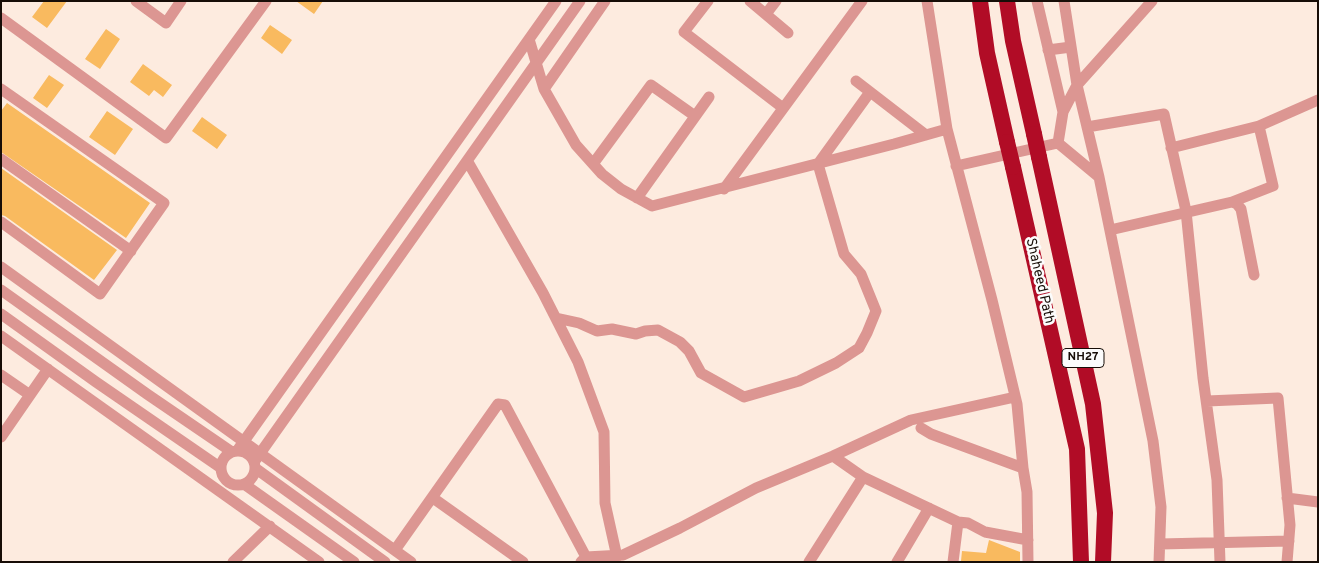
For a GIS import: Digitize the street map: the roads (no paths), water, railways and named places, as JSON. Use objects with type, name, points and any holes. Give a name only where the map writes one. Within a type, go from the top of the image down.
[{"type":"highway","name":"Shaheed Path","points":[[980,1],[987,53],[1077,449],[1081,562]]},
{"type":"highway","name":"Shaheed Path","points":[[1007,1],[1014,42],[1093,404],[1105,513],[1103,562]]},
{"type":"street","points":[[136,1],[166,23],[181,1]]},
{"type":"street","points":[[1,18],[166,138],[266,1]]},
{"type":"street","points":[[354,562],[244,484],[232,484],[227,481],[223,476],[221,468],[223,460],[244,441],[556,1]]},
{"type":"street","points":[[244,484],[252,478],[257,461],[580,1]]},
{"type":"street","points":[[544,90],[605,1]]},
{"type":"street","points":[[708,1],[684,32],[783,108]]},
{"type":"street","points":[[750,1],[788,33]]},
{"type":"street","points":[[766,14],[776,1]]},
{"type":"street","points":[[724,189],[862,1]]},
{"type":"street","points":[[1037,1],[1064,112]]},
{"type":"street","points":[[1064,1],[1077,85],[1099,177],[1153,441],[1161,507],[1159,562]]},
{"type":"street","points":[[1058,143],[1064,112],[1077,85],[1152,1]]},
{"type":"street","points":[[925,3],[947,129],[1015,397],[1027,492],[1028,562]]},
{"type":"street","points":[[529,39],[544,90],[576,145],[602,174],[621,189],[652,206],[724,189],[947,129]]},
{"type":"street","points":[[1048,50],[1071,47]]},
{"type":"street","points":[[856,81],[926,135]]},
{"type":"street","points":[[593,164],[651,85],[695,116]]},
{"type":"street","points":[[1,222],[100,294],[164,203],[2,90]]},
{"type":"street","points":[[818,164],[870,92]]},
{"type":"street","points":[[637,198],[709,97]]},
{"type":"street","points":[[1172,148],[1259,126],[1318,100]]},
{"type":"street","points":[[1087,127],[1164,114],[1186,211],[1202,378],[1207,401],[1217,480],[1220,562]]},
{"type":"street","points":[[472,120],[488,132]]},
{"type":"street","points":[[1110,230],[1186,211],[1232,202],[1273,186],[1259,126]]},
{"type":"street","points":[[956,166],[1058,143]]},
{"type":"street","points":[[1058,143],[1099,177]]},
{"type":"street","points":[[1,159],[131,250]]},
{"type":"street","points":[[468,162],[556,318],[578,362],[604,432],[605,503],[617,557]]},
{"type":"street","points":[[556,318],[579,323],[597,330],[612,329],[636,334],[644,331],[658,330],[680,342],[688,351],[701,373],[744,397],[799,381],[836,363],[859,348],[876,311],[860,274],[844,254],[818,164]]},
{"type":"street","points":[[1232,202],[1241,209],[1254,276]]},
{"type":"street","points":[[1,267],[244,441],[257,461],[411,562]]},
{"type":"street","points":[[1,290],[234,452],[248,454],[385,562]]},
{"type":"street","points":[[1,314],[221,468]]},
{"type":"street","points":[[1,336],[319,562]]},
{"type":"street","points":[[1,437],[48,369]]},
{"type":"street","points":[[1,375],[30,395]]},
{"type":"street","points":[[395,550],[498,404],[504,405],[583,560],[617,557],[680,528],[756,488],[833,456],[911,420],[1015,397]]},
{"type":"street","points":[[1207,401],[1278,398],[1284,442],[1290,524],[1287,562]]},
{"type":"street","points":[[921,428],[931,434],[1023,468]]},
{"type":"street","points":[[833,456],[863,477],[958,522],[968,523],[986,532],[1028,540]]},
{"type":"street","points":[[809,562],[863,477]]},
{"type":"street","points":[[433,498],[523,562]]},
{"type":"street","points":[[1287,498],[1318,502]]},
{"type":"street","points":[[897,562],[929,508]]},
{"type":"street","points":[[954,562],[958,522]]},
{"type":"street","points":[[233,562],[270,526]]},
{"type":"street","points":[[1160,544],[1289,541]]}]
